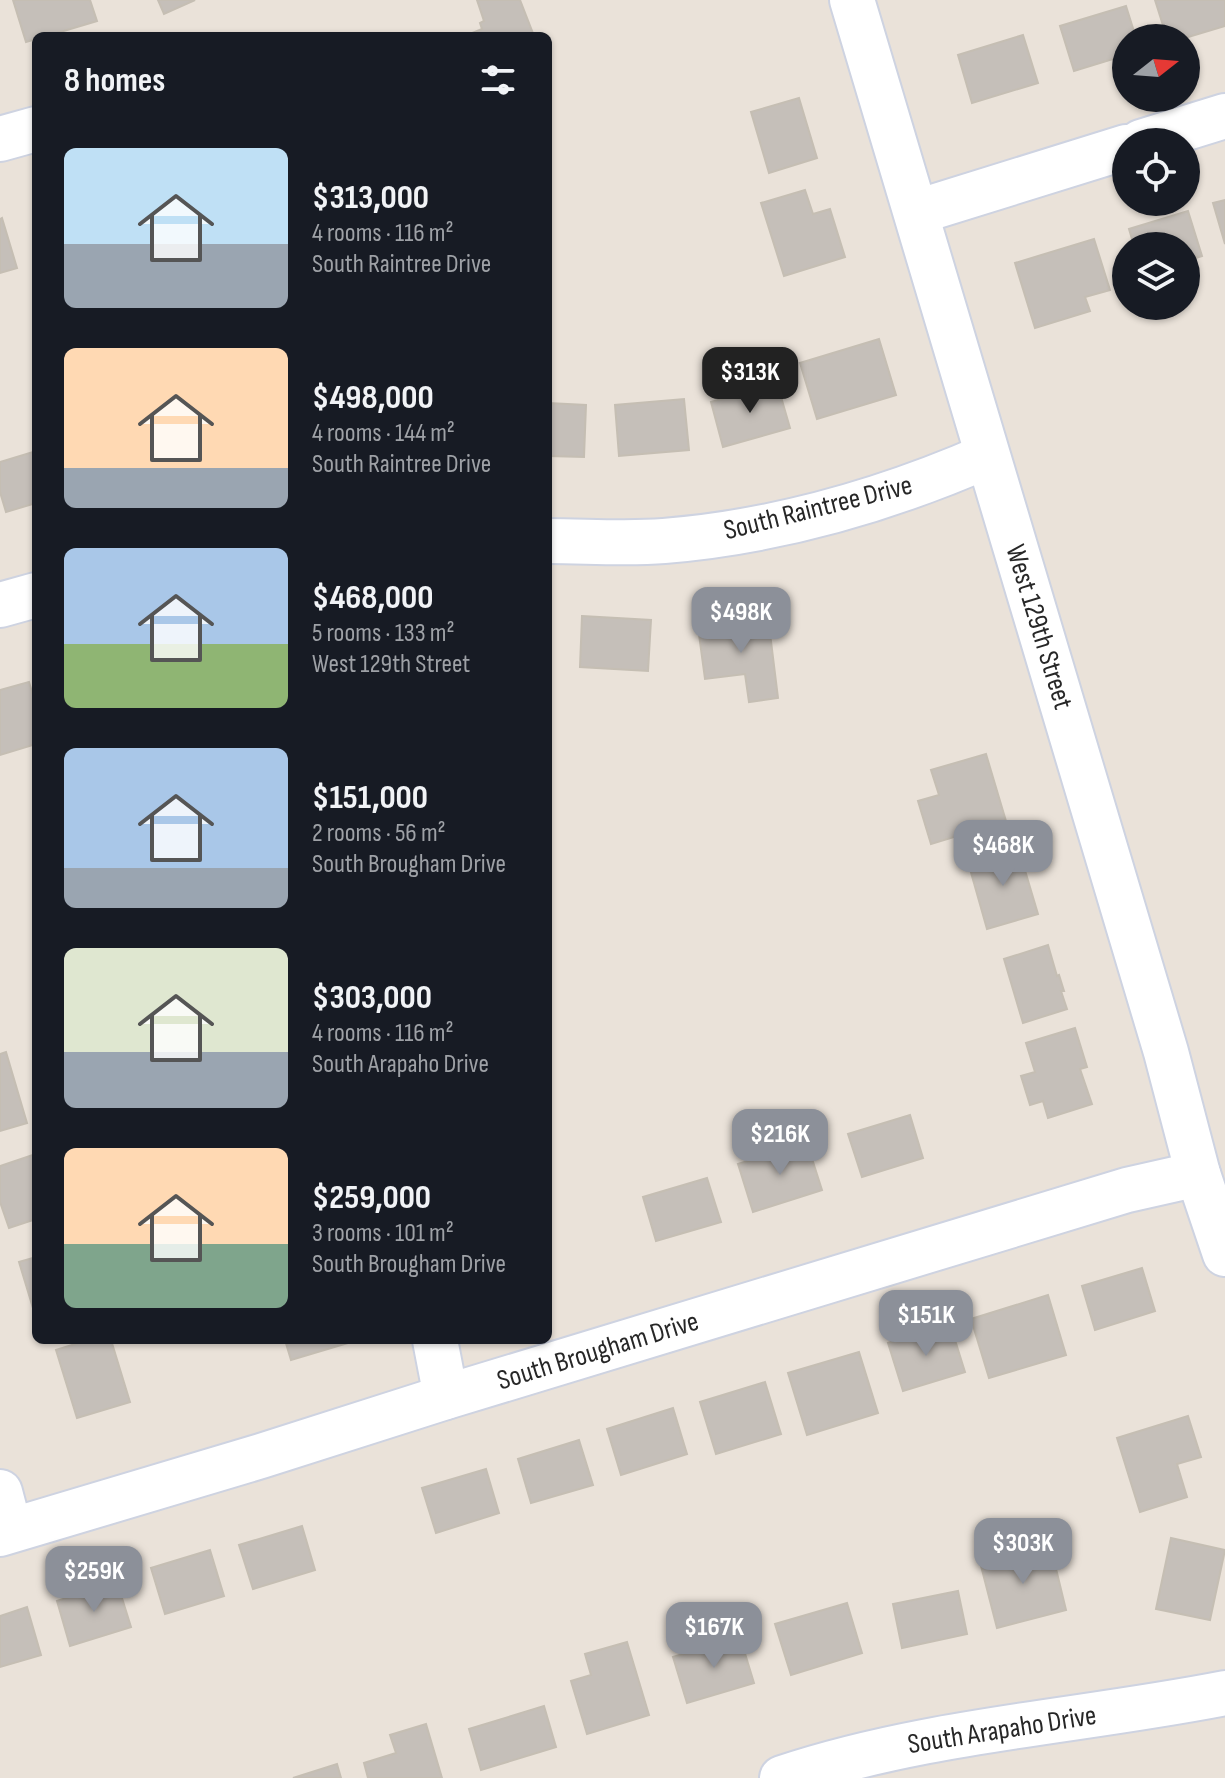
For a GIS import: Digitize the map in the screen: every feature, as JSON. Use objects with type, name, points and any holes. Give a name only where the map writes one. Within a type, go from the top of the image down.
[{"type":"street","name":"West 129th Street","points":[[852,0],[1166,1052],[1198,1174],[1225,1254]]},
{"type":"street","points":[[1186,128],[1225,116]]},
{"type":"street","points":[[0,139],[32,130]]},
{"type":"street","points":[[917,212],[1112,151]]},
{"type":"street","name":"South Raintree Drive","points":[[552,541],[663,541],[763,527],[937,478],[987,456]]},
{"type":"street","points":[[0,605],[32,596]]},
{"type":"street","name":"South Brougham Drive","points":[[3,1519],[261,1456],[1127,1190],[1198,1174]]},
{"type":"street","points":[[436,1344],[446,1397]]},
{"type":"street","name":"South Arapaho Drive","points":[[782,1778],[829,1762],[949,1735],[1163,1705],[1225,1693]]},
{"type":"building","points":[[13,0],[90,0],[97,21],[60,32],[32,32],[32,40],[26,42]]},
{"type":"building","points":[[158,0],[195,0],[164,14]]},
{"type":"building","points":[[477,0],[520,0],[532,32],[474,32],[482,29],[480,23],[484,21]]},
{"type":"building","points":[[1155,0],[1225,0],[1225,26],[1200,34],[1200,24],[1163,24]]},
{"type":"building","points":[[1126,6],[1132,24],[1112,24],[1112,59],[1074,71],[1060,26]]},
{"type":"building","points":[[1023,35],[1038,83],[972,103],[958,55]]},
{"type":"building","points":[[799,98],[817,158],[769,173],[751,112]]},
{"type":"building","points":[[805,190],[813,214],[830,209],[845,257],[784,276],[761,203]]},
{"type":"building","points":[[1225,200],[1225,244],[1213,203]]},
{"type":"building","points":[[1172,216],[1190,216],[1195,232],[1130,232],[1129,229]]},
{"type":"building","points":[[0,219],[17,268],[0,273]]},
{"type":"building","points":[[1094,239],[1110,290],[1085,297],[1090,311],[1035,328],[1015,263]]},
{"type":"building","points":[[879,339],[896,395],[817,419],[800,363]]},
{"type":"building","points":[[777,383],[790,428],[723,447],[711,402]]},
{"type":"building","points":[[684,399],[689,450],[619,456],[615,405]]},
{"type":"building","points":[[552,403],[586,405],[584,457],[552,456]]},
{"type":"building","points":[[32,452],[32,504],[6,512],[0,492],[0,462]]},
{"type":"building","points":[[582,616],[651,620],[648,671],[580,667]]},
{"type":"building","points":[[768,617],[778,698],[749,702],[745,674],[705,679],[698,627]]},
{"type":"building","points":[[29,682],[32,692],[32,745],[0,755],[0,690]]},
{"type":"building","points":[[986,754],[1006,821],[931,844],[918,801],[939,795],[931,770]]},
{"type":"building","points":[[1018,847],[1038,914],[987,929],[968,862]]},
{"type":"building","points":[[1048,945],[1067,1009],[1023,1023],[1004,959]]},
{"type":"building","points":[[1075,1028],[1087,1067],[1080,1069],[1092,1104],[1048,1118],[1043,1101],[1030,1105],[1021,1076],[1035,1072],[1026,1043]]},
{"type":"building","points":[[6,1052],[27,1123],[0,1131],[0,1054]]},
{"type":"building","points":[[910,1115],[923,1158],[862,1177],[848,1134]]},
{"type":"building","points":[[807,1143],[822,1190],[753,1212],[738,1164]]},
{"type":"building","points":[[32,1155],[32,1220],[9,1228],[0,1202],[0,1166]]},
{"type":"building","points":[[707,1178],[721,1222],[656,1241],[643,1197]]},
{"type":"building","points":[[32,1258],[32,1305],[19,1262]]},
{"type":"building","points":[[1142,1268],[1155,1311],[1095,1330],[1082,1286]]},
{"type":"building","points":[[1048,1295],[1066,1355],[989,1378],[971,1319]]},
{"type":"building","points":[[950,1324],[965,1372],[903,1391],[888,1343]]},
{"type":"building","points":[[75,1344],[112,1344],[130,1402],[77,1418],[56,1350]]},
{"type":"building","points":[[286,1344],[345,1344],[291,1360]]},
{"type":"building","points":[[859,1352],[878,1413],[807,1435],[788,1373]]},
{"type":"building","points":[[765,1382],[781,1434],[716,1454],[700,1402]]},
{"type":"building","points":[[673,1408],[687,1454],[621,1475],[607,1429]]},
{"type":"building","points":[[1188,1416],[1201,1457],[1177,1464],[1187,1497],[1140,1512],[1117,1438]]},
{"type":"building","points":[[579,1440],[593,1485],[531,1503],[518,1459]]},
{"type":"building","points":[[486,1469],[499,1513],[436,1533],[422,1488]]},
{"type":"building","points":[[302,1526],[315,1570],[253,1589],[239,1545]]},
{"type":"building","points":[[1171,1538],[1225,1550],[1210,1620],[1156,1609]]},
{"type":"building","points":[[1050,1544],[1066,1610],[997,1628],[980,1562]]},
{"type":"building","points":[[210,1550],[224,1596],[165,1614],[151,1568]]},
{"type":"building","points":[[117,1582],[131,1627],[70,1646],[57,1601]]},
{"type":"building","points":[[958,1591],[967,1634],[902,1648],[893,1604]]},
{"type":"building","points":[[847,1603],[862,1653],[791,1675],[775,1624]]},
{"type":"building","points":[[27,1607],[41,1655],[0,1667],[0,1616]]},
{"type":"building","points":[[740,1637],[754,1683],[687,1703],[673,1657]]},
{"type":"building","points":[[627,1642],[649,1715],[587,1734],[571,1681],[591,1675],[585,1654]]},
{"type":"building","points":[[544,1706],[556,1747],[481,1770],[469,1729]]},
{"type":"building","points":[[426,1724],[442,1778],[368,1778],[364,1763],[396,1753],[390,1735]]},
{"type":"building","points":[[337,1764],[341,1778],[293,1778]]}]
